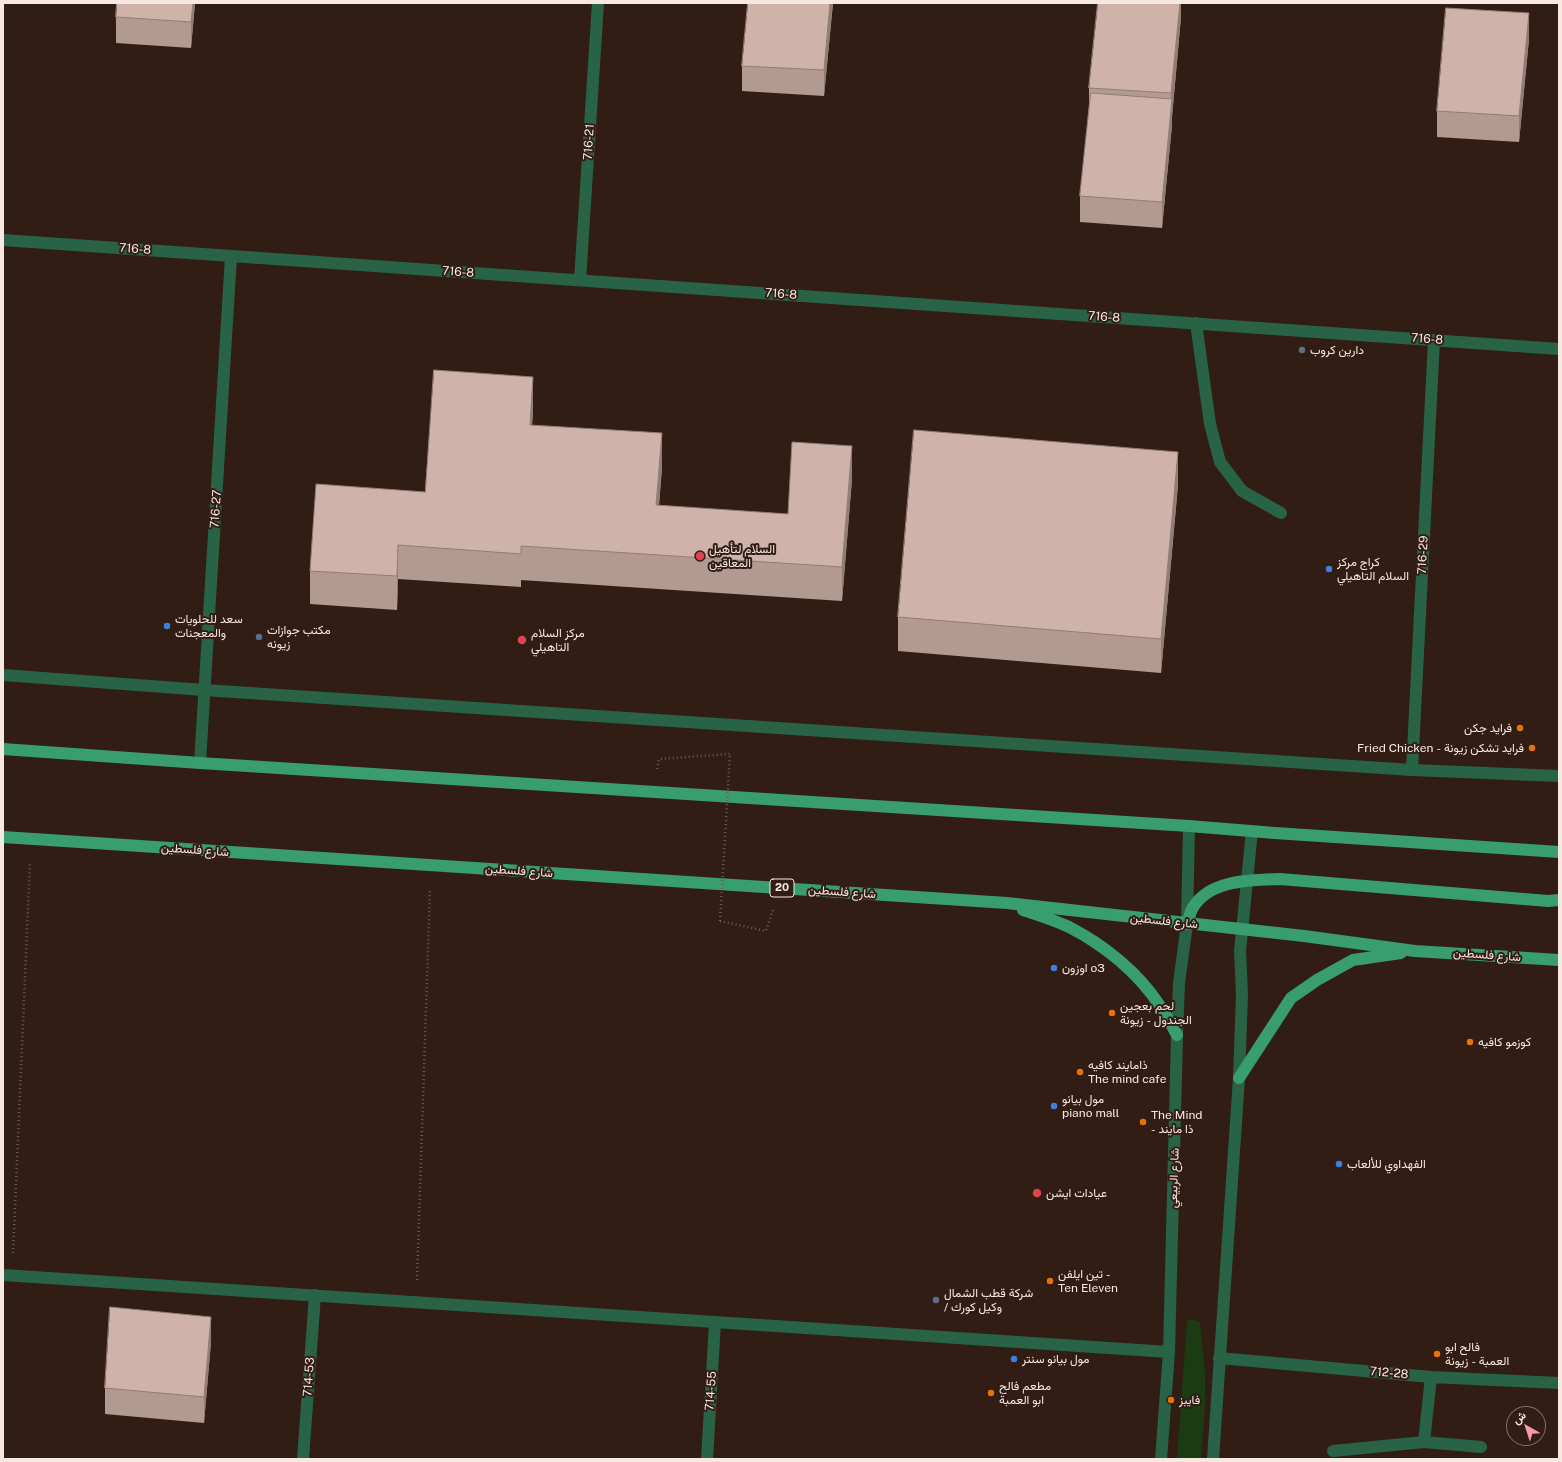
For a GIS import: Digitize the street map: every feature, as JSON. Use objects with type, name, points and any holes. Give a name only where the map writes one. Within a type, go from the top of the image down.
[{"type":"main road","points":[[3,749],[200,763],[1189,826],[1559,852]]},
{"type":"main road","name":"شارع فلسطين","points":[[3,837],[1007,903],[1304,936],[1415,951],[1559,960]]},
{"type":"main road","points":[[1187,924],[1192,909],[1201,898],[1213,890],[1232,883],[1247,881],[1280,879],[1548,901],[1559,900]]},
{"type":"main road","points":[[1007,903],[1068,926],[1109,952],[1134,974],[1160,1005],[1178,1035]]},
{"type":"main road","points":[[1239,1078],[1291,998],[1317,980],[1353,960],[1415,951]]},
{"type":"street","name":"716-21","points":[[580,280],[598,3]]},
{"type":"street","name":"716-8","points":[[3,240],[1559,348]]},
{"type":"street","name":"716-27","points":[[200,763],[231,256]]},
{"type":"street","points":[[1196,323],[1210,424],[1220,462],[1242,492],[1281,513]]},
{"type":"street","name":"716-29","points":[[1412,770],[1434,340]]},
{"type":"street","points":[[3,675],[204,690],[1412,770],[1559,776]]},
{"type":"street","name":"شارع الربيعي","points":[[1161,1459],[1169,1352],[1179,983],[1187,924],[1189,826]]},
{"type":"street","points":[[1213,1459],[1239,1078],[1242,994],[1240,951],[1252,831]]},
{"type":"street","points":[[7,1275],[1169,1352]]},
{"type":"street","name":"714-53","points":[[303,1459],[315,1296]]},
{"type":"street","name":"714-55","points":[[707,1459],[715,1322]]},
{"type":"street","name":"712-28","points":[[1219,1358],[1431,1377],[1559,1383]]},
{"type":"street","points":[[1424,1442],[1431,1377]]},
{"type":"street","points":[[1333,1451],[1424,1442],[1481,1447]]},
{"type":"path","points":[[659,759],[730,754],[720,921],[766,931]]},
{"type":"path","points":[[7,1275],[31,839]]},
{"type":"path","points":[[417,1302],[431,865]]},
{"type":"green space","points":[[1191,1319],[1200,1322],[1205,1372],[1205,1405],[1201,1459],[1177,1459],[1187,1321]]},
{"type":"building","points":[[117,3],[193,3],[191,22],[116,17]]},
{"type":"building","points":[[748,3],[830,3],[824,70],[742,66]]},
{"type":"building","points":[[1098,3],[1180,3],[1171,93],[1089,88]]},
{"type":"building","points":[[1446,8],[1529,13],[1519,116],[1437,111]]},
{"type":"building","points":[[1091,93],[1172,99],[1162,202],[1080,196]]},
{"type":"building","points":[[434,370],[533,377],[530,425],[662,433],[656,505],[788,514],[792,442],[852,446],[842,567],[521,546],[521,554],[398,545],[397,576],[310,571],[316,484],[425,492]]},
{"type":"building","points":[[914,430],[1178,452],[1161,639],[898,617]]},
{"type":"building","points":[[110,1307],[211,1317],[204,1397],[105,1388]]},
{"type":"place","name":"دارين كروب","points":[[1302,350]]},
{"type":"place","name":"السلام لتأهيل المعاقين","points":[[700,556]]},
{"type":"place","name":"كراج مركز السلام التاهيلي","points":[[1329,569]]},
{"type":"place","name":"سعد للحلويات والمعجنات","points":[[167,626]]},
{"type":"place","name":"مكتب جوازات زيونه","points":[[259,637]]},
{"type":"place","name":"مركز السلام التاهيلي","points":[[522,640]]},
{"type":"place","name":"فرايد جكن","points":[[1520,728]]},
{"type":"place","name":"Fried Chicken - فرايد تشكن زيونة","points":[[1532,748]]},
{"type":"place","name":"اوزون o3","points":[[1054,968]]},
{"type":"place","name":"لحم بعجين الجندول - زيونة","points":[[1112,1013]]},
{"type":"place","name":"كوزمو كافيه","points":[[1470,1042]]},
{"type":"place","name":"ذامايند كافيه The mind cafe","points":[[1080,1072]]},
{"type":"place","name":"مول بيانو piano mall","points":[[1054,1106]]},
{"type":"place","name":"The Mind - ذا مايند","points":[[1143,1122]]},
{"type":"place","name":"الفهداوي للألعاب","points":[[1339,1164]]},
{"type":"place","name":"عيادات ايشن","points":[[1037,1193]]},
{"type":"place","name":"تين ايلفن - Ten Eleven","points":[[1050,1281]]},
{"type":"place","name":"شركة قطب الشمال / وكيل كورك","points":[[936,1300]]},
{"type":"place","name":"فالح ابو العمبة - زيونة","points":[[1437,1354]]},
{"type":"place","name":"مول بيانو سنتر","points":[[1014,1359]]},
{"type":"place","name":"مطعم فالح ابو العمبة","points":[[991,1393]]},
{"type":"place","name":"فايبز","points":[[1171,1400]]}]
